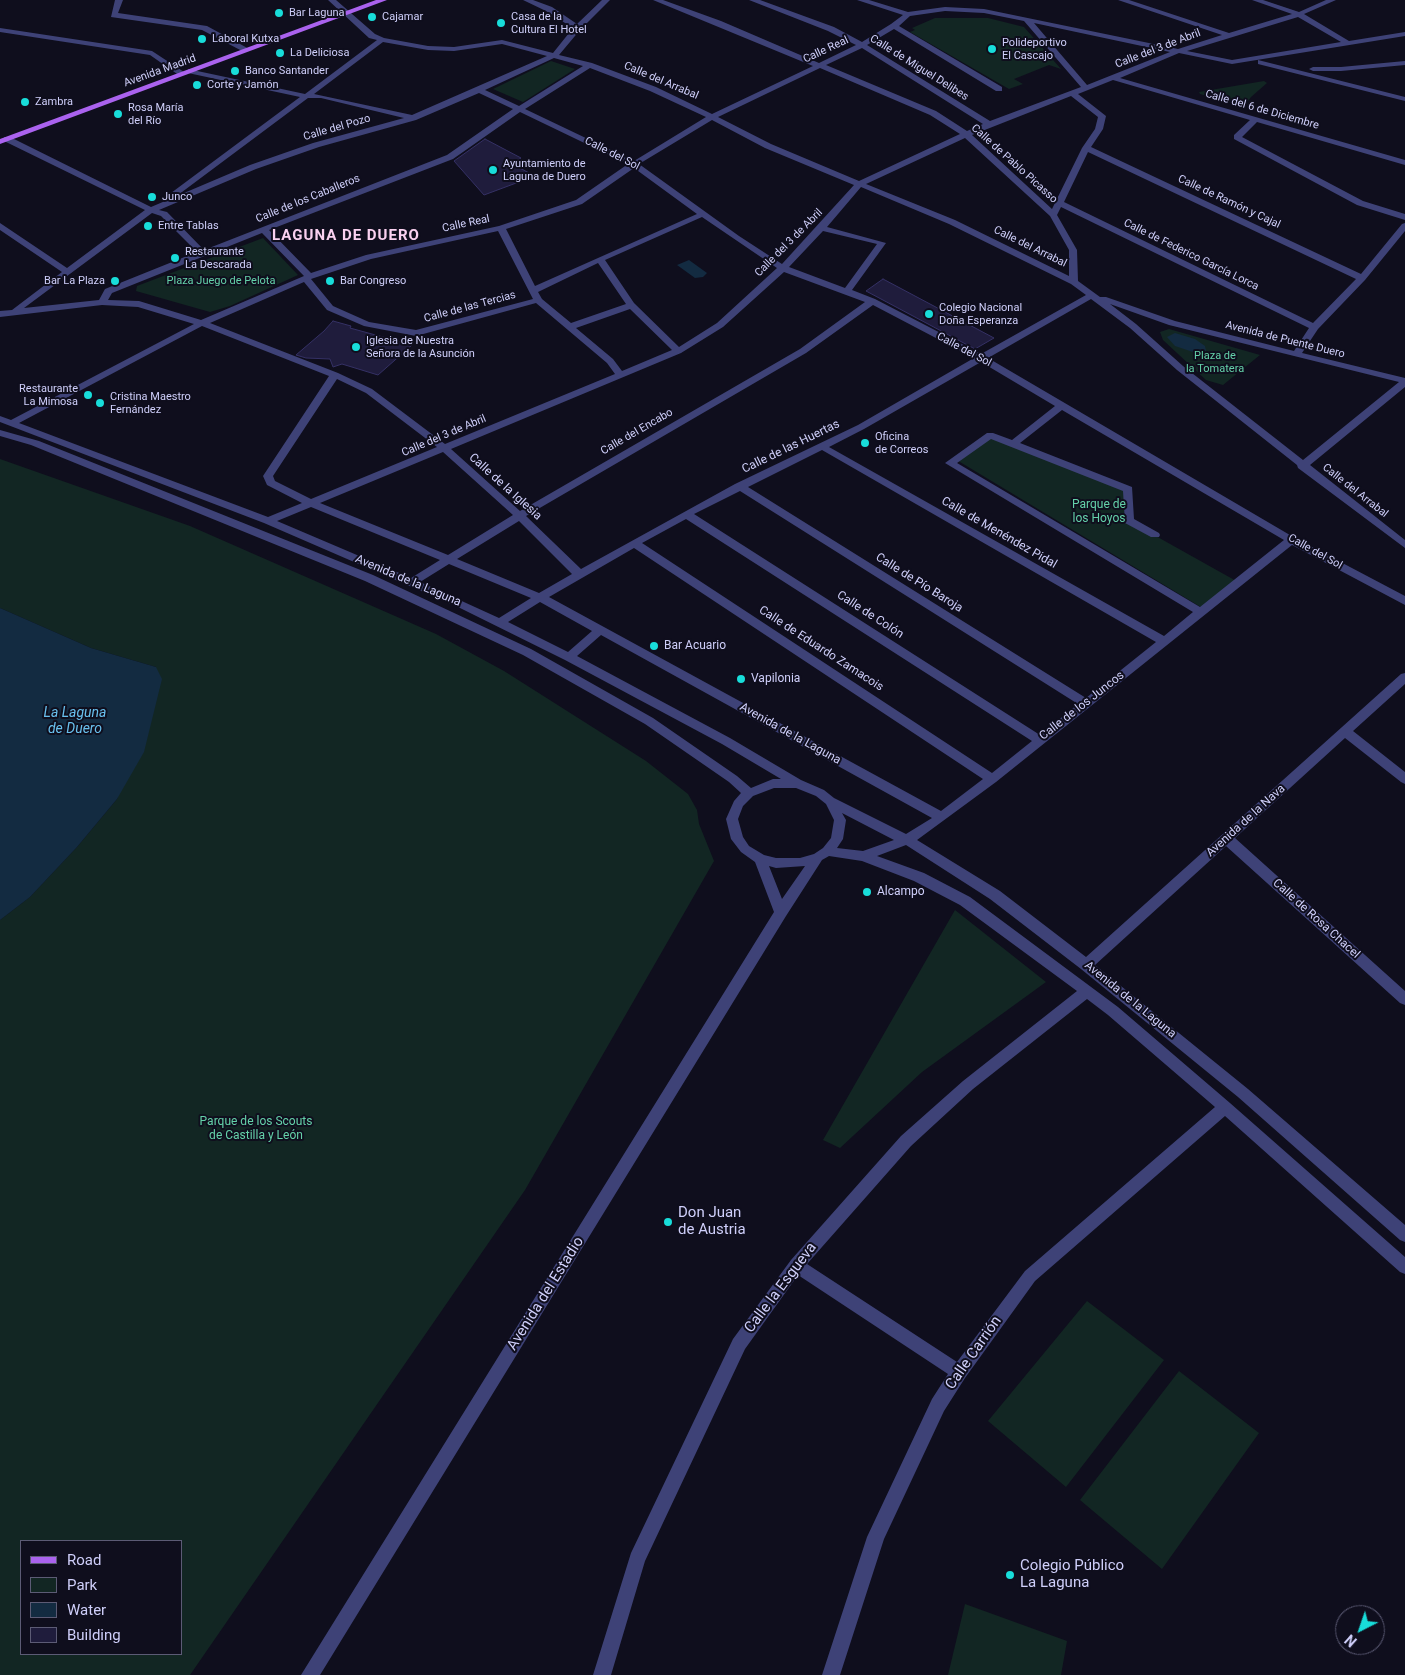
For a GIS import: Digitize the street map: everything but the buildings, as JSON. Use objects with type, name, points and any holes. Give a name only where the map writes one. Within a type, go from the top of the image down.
[{"type":"main road","name":"Avenida Madrid","points":[[4,141],[383,0]]},
{"type":"street","points":[[119,0],[114,15],[204,28],[247,50]]},
{"type":"street","points":[[332,0],[372,36],[382,40]]},
{"type":"street","points":[[527,0],[549,9],[576,28]]},
{"type":"street","points":[[555,55],[576,28],[606,0]]},
{"type":"street","name":"Calle de Pablo Picasso","points":[[657,0],[718,23],[933,113],[967,135],[1053,215],[1073,250],[1074,282]]},
{"type":"street","name":"Calle de Miguel Delibes","points":[[753,0],[830,29],[862,45],[989,124]]},
{"type":"street","points":[[861,0],[908,14],[945,9],[968,10],[1026,19],[1232,62],[1254,60],[1405,34]]},
{"type":"street","points":[[1122,0],[1228,35]]},
{"type":"street","points":[[1256,0],[1299,14],[1349,44]]},
{"type":"street","name":"Calle del 3 de Abril","points":[[268,521],[678,351],[720,325],[783,268],[859,184],[989,124],[1113,78],[1178,51],[1299,14],[1332,0]]},
{"type":"street","name":"Calle Real","points":[[12,423],[202,323],[307,277],[369,257],[501,228],[579,202],[634,164],[712,117],[862,45],[894,26],[908,14]]},
{"type":"street","points":[[1026,19],[1086,88]]},
{"type":"street","points":[[894,26],[999,90]]},
{"type":"street","points":[[0,30],[140,50],[152,53],[183,74]]},
{"type":"street","points":[[14,311],[382,40]]},
{"type":"street","name":"Calle del Arrabal","points":[[382,40],[428,48],[454,49],[502,42],[588,65],[653,89],[768,146],[952,222],[1074,282],[1134,326],[1180,368],[1302,466],[1405,545]]},
{"type":"street","name":"Calle del Pozo","points":[[151,210],[201,187],[316,145],[413,118],[555,55]]},
{"type":"street","points":[[1254,60],[1405,99]]},
{"type":"street","points":[[1293,69],[1342,69],[1405,63]]},
{"type":"street","name":"Calle de los Caballeros","points":[[102,302],[108,291],[450,156],[588,65]]},
{"type":"street","points":[[192,71],[305,96],[321,96],[413,118]]},
{"type":"street","name":"Calle del 6 de Diciembre","points":[[1113,78],[1405,163]]},
{"type":"street","name":"Calle del Sol","points":[[478,90],[634,164],[703,214],[783,268],[872,301],[980,358],[1291,540],[1405,601]]},
{"type":"street","points":[[1053,215],[1086,148],[1099,129],[1102,116],[1072,93]]},
{"type":"street","points":[[1256,120],[1237,138],[1360,202],[1405,217]]},
{"type":"street","points":[[4,141],[151,210],[164,214],[203,253]]},
{"type":"street","name":"Calle de Ramón y Cajal","points":[[1086,148],[1362,278]]},
{"type":"street","points":[[189,183],[201,187]]},
{"type":"street","name":"Calle de Federico García Lorca","points":[[1058,202],[1314,327]]},
{"type":"street","name":"Calle de las Tercias","points":[[533,291],[600,259],[703,214]]},
{"type":"street","points":[[0,226],[68,272]]},
{"type":"street","points":[[1296,355],[1314,327],[1362,278],[1405,226]]},
{"type":"street","points":[[501,228],[538,300],[610,361],[622,375]]},
{"type":"street","points":[[821,228],[882,244],[847,291]]},
{"type":"street","name":"Calle de las Tercias","points":[[263,229],[307,277],[330,308],[368,324],[416,333],[538,300]]},
{"type":"street","points":[[600,259],[631,305],[678,351]]},
{"type":"street","name":"Avenida de Puente Duero","points":[[1092,295],[1160,318],[1405,382]]},
{"type":"street","name":"Calle de las Huertas","points":[[501,622],[579,574],[686,514],[861,426],[1092,295]]},
{"type":"street","name":"Calle del Encabo","points":[[412,582],[520,516],[803,351],[872,301]]},
{"type":"street","name":"Calle de la Iglesia","points":[[0,314],[102,302],[139,304],[202,323],[335,375],[369,391],[444,448],[520,516],[579,574]]},
{"type":"street","points":[[569,327],[631,305]]},
{"type":"street","points":[[1134,326],[1160,318]]},
{"type":"street","name":"Avenida de la Laguna","points":[[335,375],[268,476],[271,483],[312,504],[540,597],[941,817]]},
{"type":"street","points":[[1302,466],[1405,382]]},
{"type":"street","points":[[1013,444],[1061,406]]},
{"type":"street","name":"Avenida de la Laguna","points":[[0,420],[268,521],[501,622],[569,656],[726,741],[797,783]]},
{"type":"street","name":"Avenida de la Laguna","points":[[0,433],[35,443],[343,567],[511,644],[648,721],[733,778],[749,793]]},
{"type":"street","points":[[1155,535],[1129,521],[1128,489],[990,435],[950,463],[1200,612]]},
{"type":"street","name":"Calle de Menéndez Pidal","points":[[821,446],[1164,641]]},
{"type":"street","name":"Calle de Pío Baroja","points":[[739,486],[1085,703]]},
{"type":"street","name":"Calle de Colón","points":[[686,514],[1039,740]]},
{"type":"street","name":"Calle de los Juncos","points":[[863,856],[907,840],[941,817],[992,779],[1291,540]]},
{"type":"street","name":"Calle de Eduardo Zamacois","points":[[634,543],[992,779]]},
{"type":"street","points":[[569,656],[600,630]]},
{"type":"street","name":"Avenida de la Nava","points":[[1086,965],[1405,677]]},
{"type":"street","points":[[1345,731],[1405,779]]},
{"type":"street","points":[[797,783],[820,793],[830,800],[840,820],[837,839],[822,854],[800,863],[776,863],[760,859],[746,849],[737,839],[732,819],[738,804],[749,793],[773,784],[797,783]]},
{"type":"street","name":"Avenida de la Laguna","points":[[830,800],[939,858],[995,896],[1086,965],[1243,1093],[1405,1235]]},
{"type":"street","name":"Calle de Rosa Chacel","points":[[1226,838],[1405,999]]},
{"type":"street","name":"Avenida de la Laguna","points":[[822,854],[863,856],[919,877],[965,901],[1087,991],[1225,1107],[1405,1267]]},
{"type":"street","name":"Avenida del Estadio","points":[[310,1675],[781,912],[822,854]]},
{"type":"street","points":[[760,859],[781,912]]},
{"type":"street","name":"Calle la Esgueva","points":[[602,1675],[637,1559],[739,1344],[796,1265],[906,1141],[968,1085],[1087,991]]},
{"type":"street","name":"Calle Carrión","points":[[831,1675],[876,1537],[938,1405],[959,1372],[1030,1276],[1225,1107]]},
{"type":"street","points":[[796,1265],[959,1372]]},
{"type":"green space","name":"Polideportivo El Cascajo","points":[[935,18],[988,18],[1024,27],[1061,69],[1049,65],[1014,79],[1023,84],[1009,89],[910,32],[915,30],[912,28]]},
{"type":"green space","points":[[551,61],[575,69],[523,102],[493,89]]},
{"type":"green space","points":[[1264,81],[1267,83],[1251,97],[1244,107],[1200,94],[1199,92]]},
{"type":"green space","name":"Plaza Juego de Pelota","points":[[263,238],[298,275],[230,306],[210,312],[136,291],[137,286]]},
{"type":"green space","name":"Plaza de la Tomatera","points":[[1169,329],[1260,355],[1223,385],[1206,380],[1163,340],[1160,332]]},
{"type":"green space","name":"Parque de los Hoyos","points":[[990,435],[1128,492],[1129,521],[1238,582],[1204,609],[955,459]]},
{"type":"green space","name":"Parque de los Scouts de Castilla y León","points":[[0,459],[190,526],[436,634],[504,671],[646,761],[688,794],[697,810],[699,824],[714,861],[525,1190],[190,1675],[0,1675],[0,920],[30,897],[77,847],[117,799],[156,667],[91,648],[0,608]]},
{"type":"green space","points":[[955,910],[1046,982],[922,1072],[840,1148],[823,1140]]},
{"type":"green space","points":[[1087,1301],[1164,1360],[1066,1487],[988,1421]]},
{"type":"green space","points":[[1179,1371],[1259,1433],[1162,1569],[1080,1500]]},
{"type":"green space","points":[[965,1604],[1067,1641],[1061,1675],[948,1675]]},
{"type":"water","points":[[689,260],[707,273],[703,277],[695,278],[677,265]]},
{"type":"water","points":[[1175,333],[1195,339],[1205,346],[1206,351],[1202,353],[1193,352],[1175,346],[1167,337]]},
{"type":"water","name":"La Laguna de Duero","points":[[0,608],[91,648],[156,667],[162,679],[144,752],[117,799],[77,847],[30,897],[0,920]]},
{"type":"place","name":"Bar Laguna","points":[[279,13]]},
{"type":"place","name":"Cajamar","points":[[372,17]]},
{"type":"place","name":"Casa de la Cultura El Hotel","points":[[501,23]]},
{"type":"place","name":"Laboral Kutxa","points":[[202,39]]},
{"type":"place","name":"Polideportivo El Cascajo","points":[[992,49]]},
{"type":"place","name":"La Deliciosa","points":[[280,53]]},
{"type":"place","name":"Banco Santander","points":[[235,71]]},
{"type":"place","name":"Corte y Jamón","points":[[197,85]]},
{"type":"place","name":"Zambra","points":[[25,102]]},
{"type":"place","name":"Rosa María del Río","points":[[118,114]]},
{"type":"place","name":"Ayuntamiento de Laguna de Duero","points":[[493,170]]},
{"type":"place","name":"Junco","points":[[152,197]]},
{"type":"place","name":"Entre Tablas","points":[[148,226]]},
{"type":"place","name":"Restaurante La Descarada","points":[[175,258]]},
{"type":"place","name":"Bar La Plaza","points":[[115,281]]},
{"type":"place","name":"Bar Congreso","points":[[330,281]]},
{"type":"place","name":"Colegio Nacional Doña Esperanza","points":[[929,314]]},
{"type":"place","name":"Iglesia de Nuestra Señora de la Asunción","points":[[356,347]]},
{"type":"place","name":"Restaurante La Mimosa","points":[[88,395]]},
{"type":"place","name":"Cristina Maestro Fernández","points":[[100,403]]},
{"type":"place","name":"Oficina de Correos","points":[[865,443]]},
{"type":"place","name":"Bar Acuario","points":[[654,646]]},
{"type":"place","name":"Vapilonia","points":[[741,679]]},
{"type":"place","name":"Alcampo","points":[[867,892]]},
{"type":"place","name":"Don Juan de Austria","points":[[668,1222]]},
{"type":"place","name":"Colegio Público La Laguna","points":[[1010,1575]]},
{"type":"district","name":"LAGUNA DE DUERO","points":[[346,236]]}]
